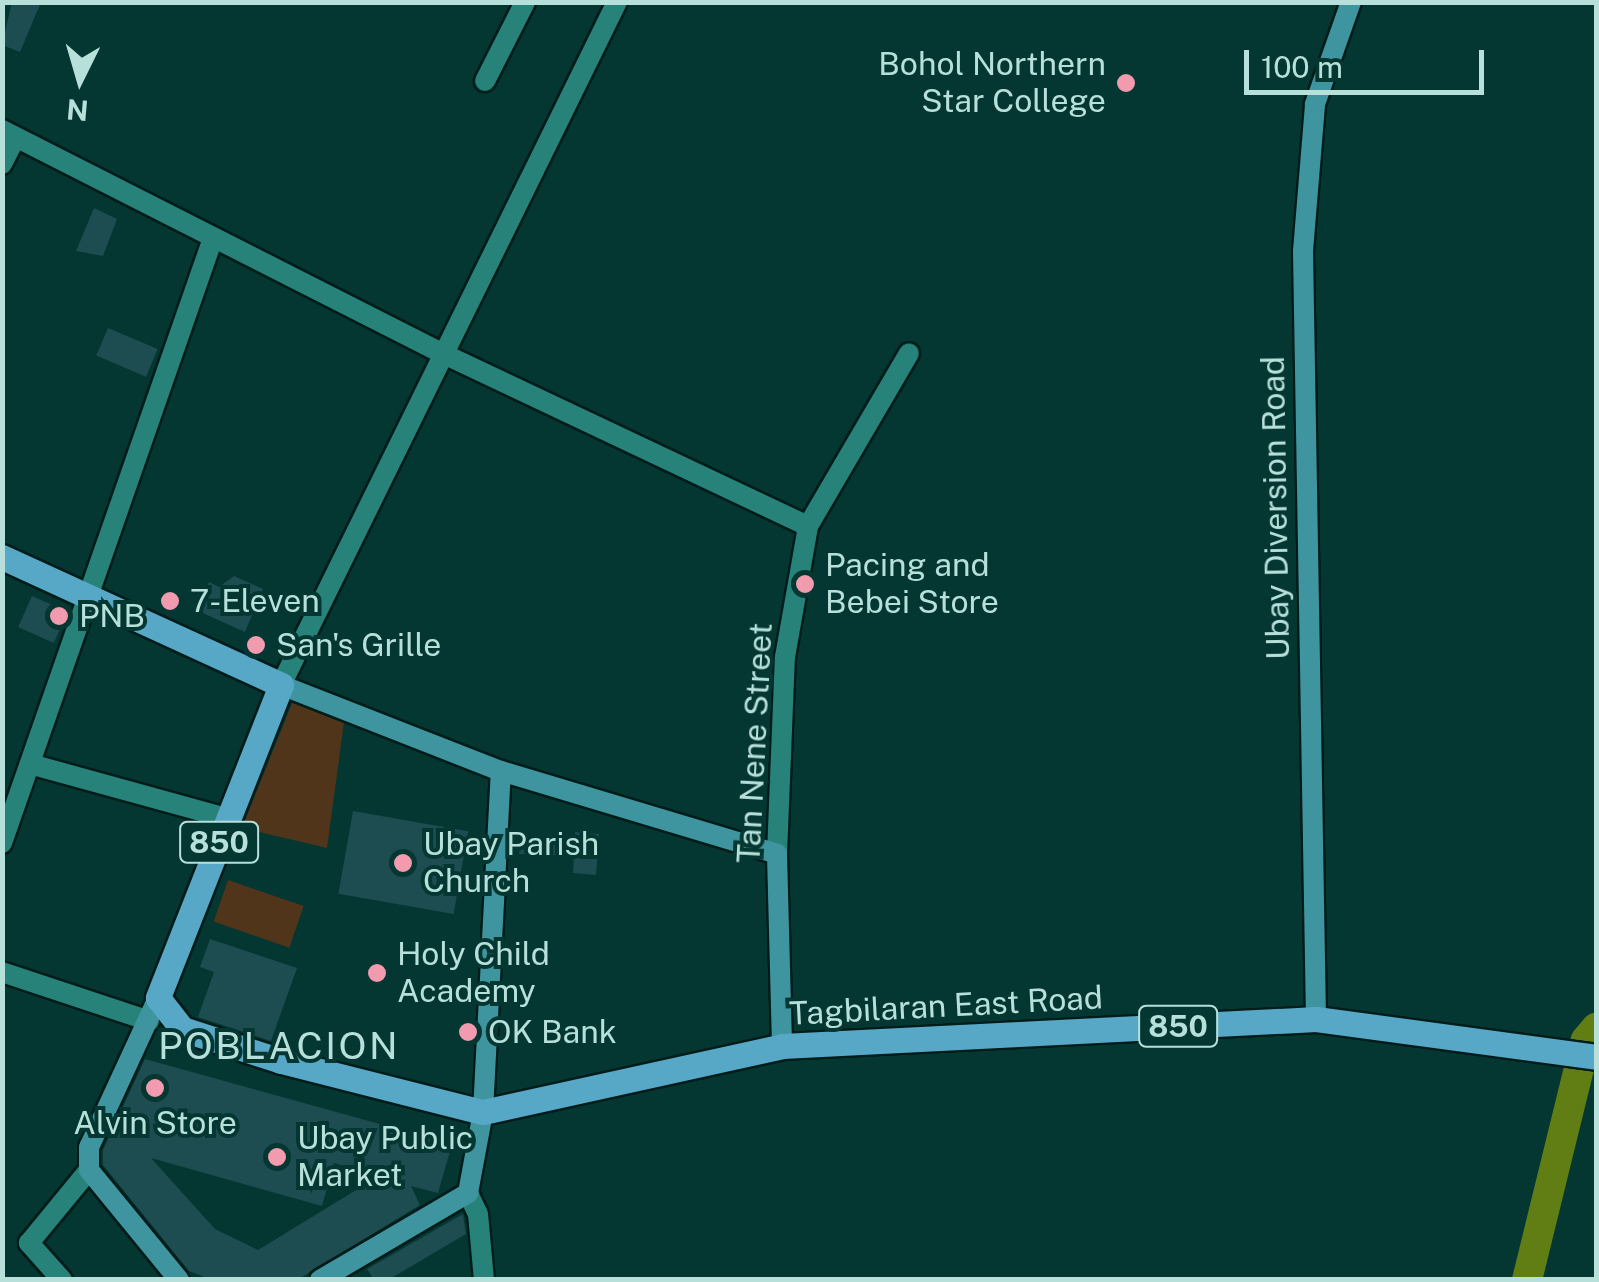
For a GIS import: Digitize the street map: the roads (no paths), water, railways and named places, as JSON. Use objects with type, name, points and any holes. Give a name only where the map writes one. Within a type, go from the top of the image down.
[{"type":"main road","points":[[2,557],[281,686]]},
{"type":"main road","name":"850","points":[[281,686],[154,1010],[182,1029],[484,1112]]},
{"type":"main road","name":"Tagbilaran East Road","points":[[484,1112],[782,1046],[1316,1019],[1584,1056]]},
{"type":"street","points":[[486,81],[525,2]]},
{"type":"street","points":[[617,2],[448,356],[281,686],[501,770],[777,854]]},
{"type":"street","name":"Ubay Diversion Road","points":[[1316,1019],[1303,250],[1315,104],[1352,2]]},
{"type":"street","points":[[2,164],[9,134],[448,356],[808,526]]},
{"type":"street","points":[[2,843],[84,595],[213,238]]},
{"type":"street","name":"Tan Nene Street","points":[[782,1046],[777,854],[784,657],[808,526],[909,353]]},
{"type":"street","points":[[30,764],[229,819]]},
{"type":"street","points":[[484,1273],[468,1192],[484,1112],[501,770]]},
{"type":"street","points":[[2,972],[154,1010],[90,1147],[89,1170],[30,1243],[62,1280]]},
{"type":"street","points":[[89,1170],[179,1280]]},
{"type":"street","points":[[320,1280],[468,1192]]},
{"type":"waterway","points":[[1527,1280],[1586,1040],[1596,1028]]},
{"type":"place","name":"Bohol Northern Star College","points":[[1126,83]]},
{"type":"place","name":"Pacing and Bebei Store","points":[[805,584]]},
{"type":"place","name":"7-Eleven","points":[[170,601]]},
{"type":"place","name":"PNB","points":[[59,616]]},
{"type":"place","name":"San's Grille","points":[[256,645]]},
{"type":"place","name":"Ubay Parish Church","points":[[403,863]]},
{"type":"place","name":"Holy Child Academy","points":[[377,973]]},
{"type":"place","name":"OK Bank","points":[[468,1032]]},
{"type":"place","name":"Alvin Store","points":[[155,1088]]},
{"type":"place","name":"Ubay Public Market","points":[[277,1157]]},
{"type":"district","name":"POBLACION","points":[[279,1046]]}]
